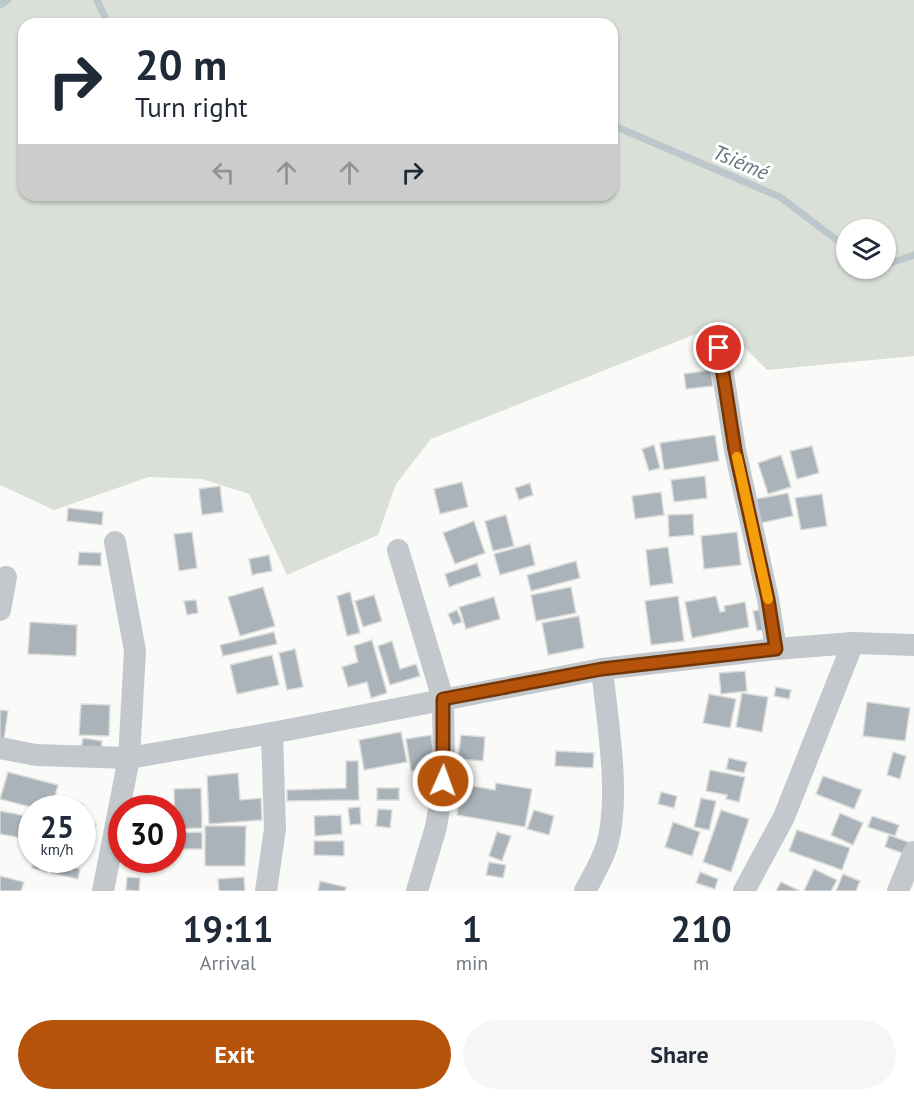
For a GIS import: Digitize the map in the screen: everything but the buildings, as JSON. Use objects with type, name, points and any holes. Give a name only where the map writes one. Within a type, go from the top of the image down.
[{"type":"street","points":[[719,348],[735,450],[768,599],[776,649]]},
{"type":"street","points":[[103,891],[129,758],[135,651],[115,542]]},
{"type":"street","points":[[398,550],[443,699],[444,764],[441,797],[436,827],[417,891]]},
{"type":"street","points":[[0,610],[6,577]]},
{"type":"street","points":[[744,891],[784,817],[853,643]]},
{"type":"street","points":[[0,748],[36,755],[129,758],[273,733],[602,669],[776,649],[853,643],[914,645]]},
{"type":"street","points":[[585,891],[607,844],[611,811],[612,775],[602,669]]},
{"type":"street","points":[[266,891],[276,829],[273,733]]},
{"type":"street","points":[[898,891],[914,852]]},
{"type":"shaded area","points":[[0,0],[914,0],[914,356],[767,370],[721,324],[431,439],[396,484],[378,535],[287,575],[249,494],[202,479],[149,477],[54,510],[0,485]]},
{"type":"waterway","name":"Tsiémé","points":[[0,5],[8,0]]},
{"type":"waterway","name":"Tsiémé","points":[[97,0],[105,18]]},
{"type":"waterway","name":"Tsiémé","points":[[618,128],[780,197],[836,239]]},
{"type":"waterway","name":"Tsiémé","points":[[896,261],[914,255]]},
{"type":"slow traffic","points":[[737,457],[768,599]]},
{"type":"route","points":[[443,781],[443,699],[602,669],[776,649],[768,599],[735,450],[719,348]]}]
